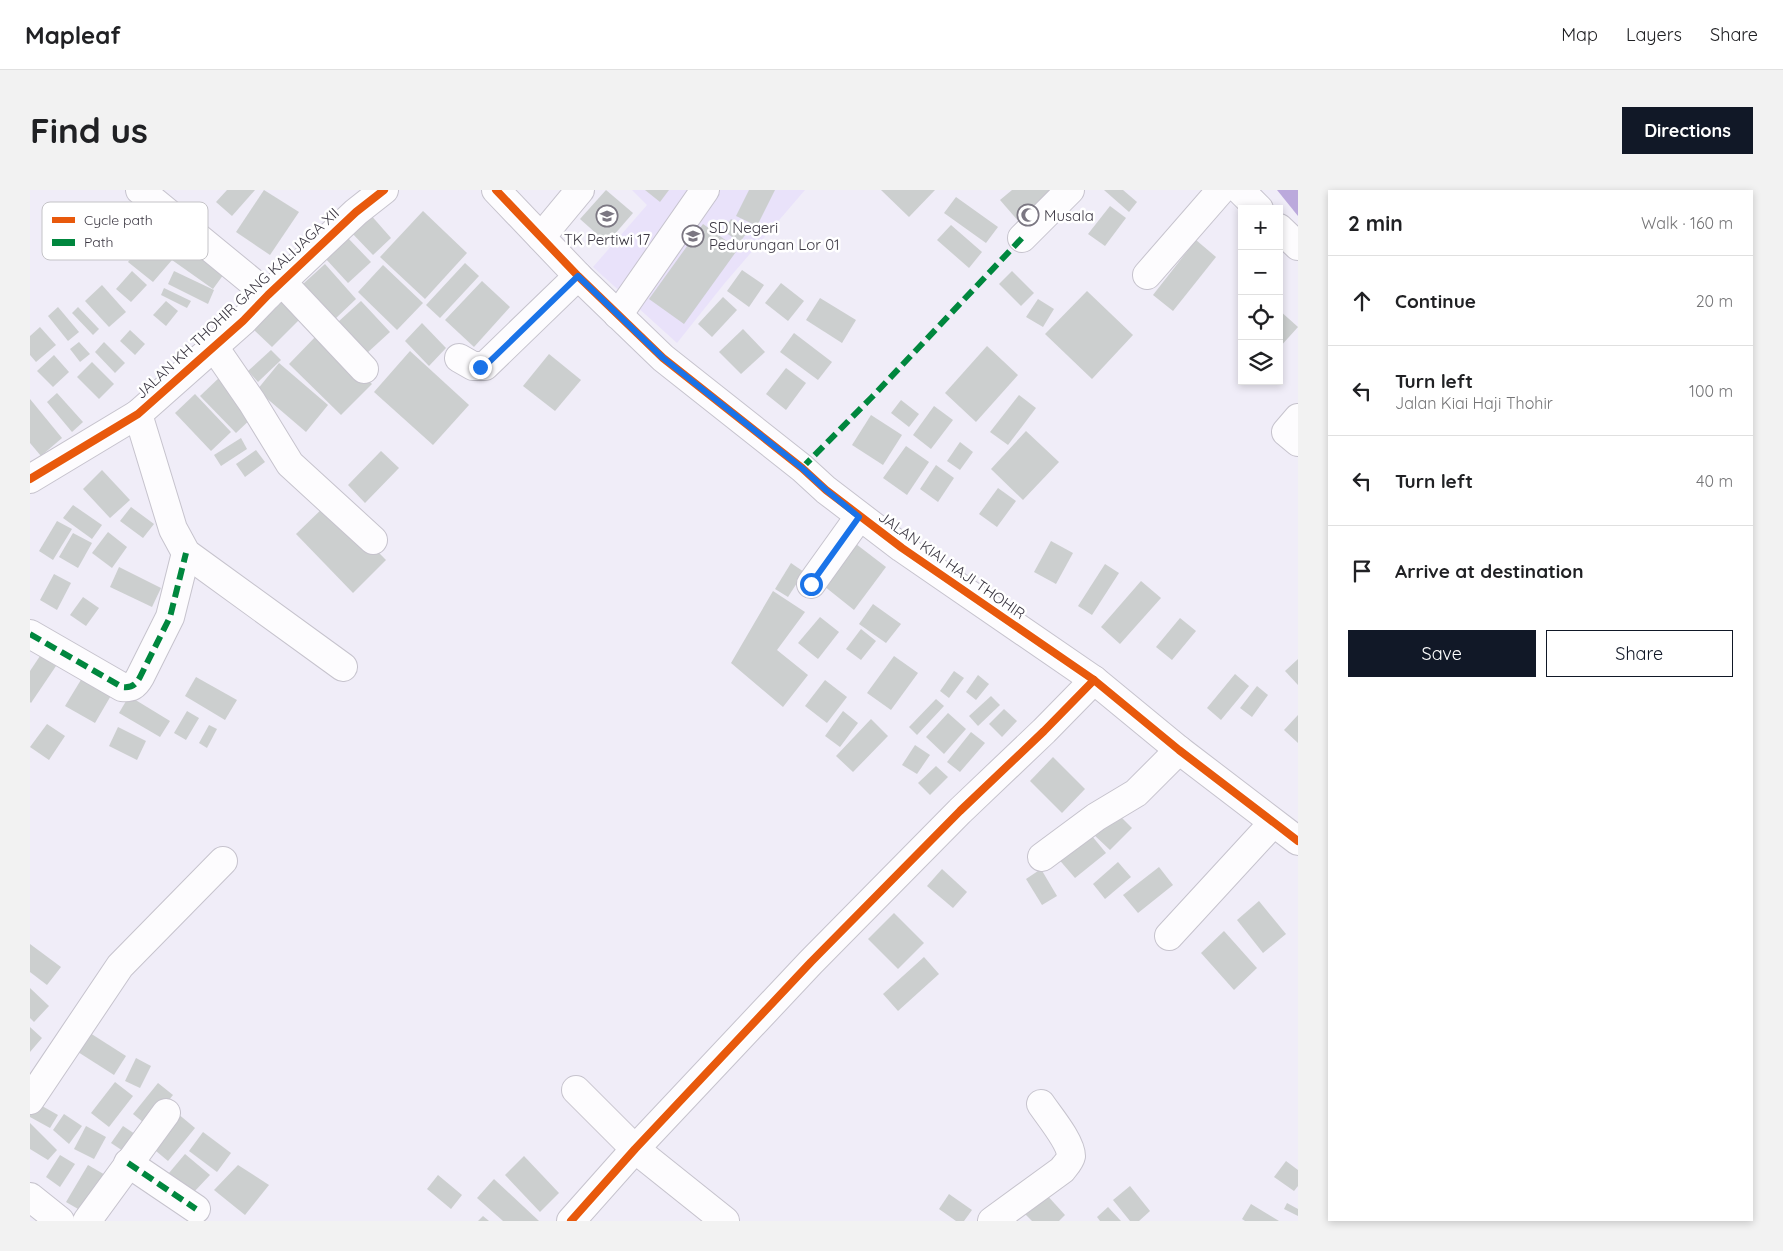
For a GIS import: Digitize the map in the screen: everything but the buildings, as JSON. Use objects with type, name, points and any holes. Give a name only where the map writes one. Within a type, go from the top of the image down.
[{"type":"street","points":[[140,190],[156,202]]},
{"type":"street","name":"JALAN KH THOHIR GANG KALIJAGA XII","points":[[30,479],[138,414],[243,322],[356,212],[384,190]]},
{"type":"street","name":"JALAN KIAI HAJI THOHIR","points":[[496,190],[578,276],[663,358],[802,468],[859,517],[1094,680],[1179,750],[1298,841]]},
{"type":"street","points":[[541,237],[580,190]]},
{"type":"street","points":[[618,315],[705,190]]},
{"type":"street","points":[[1022,238],[1070,190]]},
{"type":"street","points":[[1148,275],[1222,190]]},
{"type":"street","points":[[1240,190],[1255,205]]},
{"type":"street","points":[[1283,232],[1298,246]]},
{"type":"street","points":[[208,240],[275,289],[364,368]]},
{"type":"street","points":[[459,358],[473,366],[485,366],[578,276]]},
{"type":"street","points":[[214,348],[252,402],[290,464],[373,540]]},
{"type":"street","points":[[138,414],[173,529],[186,553],[343,667]]},
{"type":"street","points":[[811,584],[859,517]]},
{"type":"street","points":[[30,634],[122,686],[129,688],[134,686],[170,617],[186,553]]},
{"type":"street","points":[[571,1221],[635,1149],[811,962],[960,811],[1094,680]]},
{"type":"street","points":[[1042,856],[1096,817],[1136,793],[1179,750]]},
{"type":"street","points":[[1169,936],[1273,823]]},
{"type":"street","points":[[30,1100],[120,966],[223,861]]},
{"type":"street","points":[[576,1090],[635,1149],[725,1221]]},
{"type":"street","points":[[992,1221],[1062,1170],[1071,1157],[1066,1142],[1041,1104]]},
{"type":"street","points":[[87,1221],[166,1113]]},
{"type":"street","points":[[128,1163],[196,1209]]},
{"type":"street","points":[[30,1197],[60,1221]]},
{"type":"shaded area","name":"SD Negeri Pedurungan Lor 01","points":[[632,190],[805,190],[724,284],[677,343],[593,267],[647,205]]},
{"type":"shaded area","points":[[1277,190],[1298,190],[1298,216]]},
{"type":"marked path","points":[[802,468],[872,397],[1022,238]]},
{"type":"marked path","points":[[30,634],[122,687],[132,686],[140,677],[170,617],[186,553]]},
{"type":"marked path","points":[[128,1163],[196,1209]]},
{"type":"cycle path","points":[[30,479],[138,414],[243,321],[356,212],[384,190]]},
{"type":"cycle path","points":[[496,190],[578,276],[663,358],[802,468],[826,490],[902,548],[1094,680],[1179,750],[1298,841]]},
{"type":"cycle path","points":[[571,1221],[635,1149],[811,962],[960,811],[1044,731],[1094,680]]},
{"type":"place","name":"Musala","points":[[1028,215]]},
{"type":"place","name":"TK Pertiwi 17","points":[[607,216]]},
{"type":"place","name":"SD Negeri Pedurungan Lor 01","points":[[693,236]]},
{"type":"route","points":[[480,367],[485,366],[578,276],[663,358],[802,468],[859,517],[811,584]]}]
